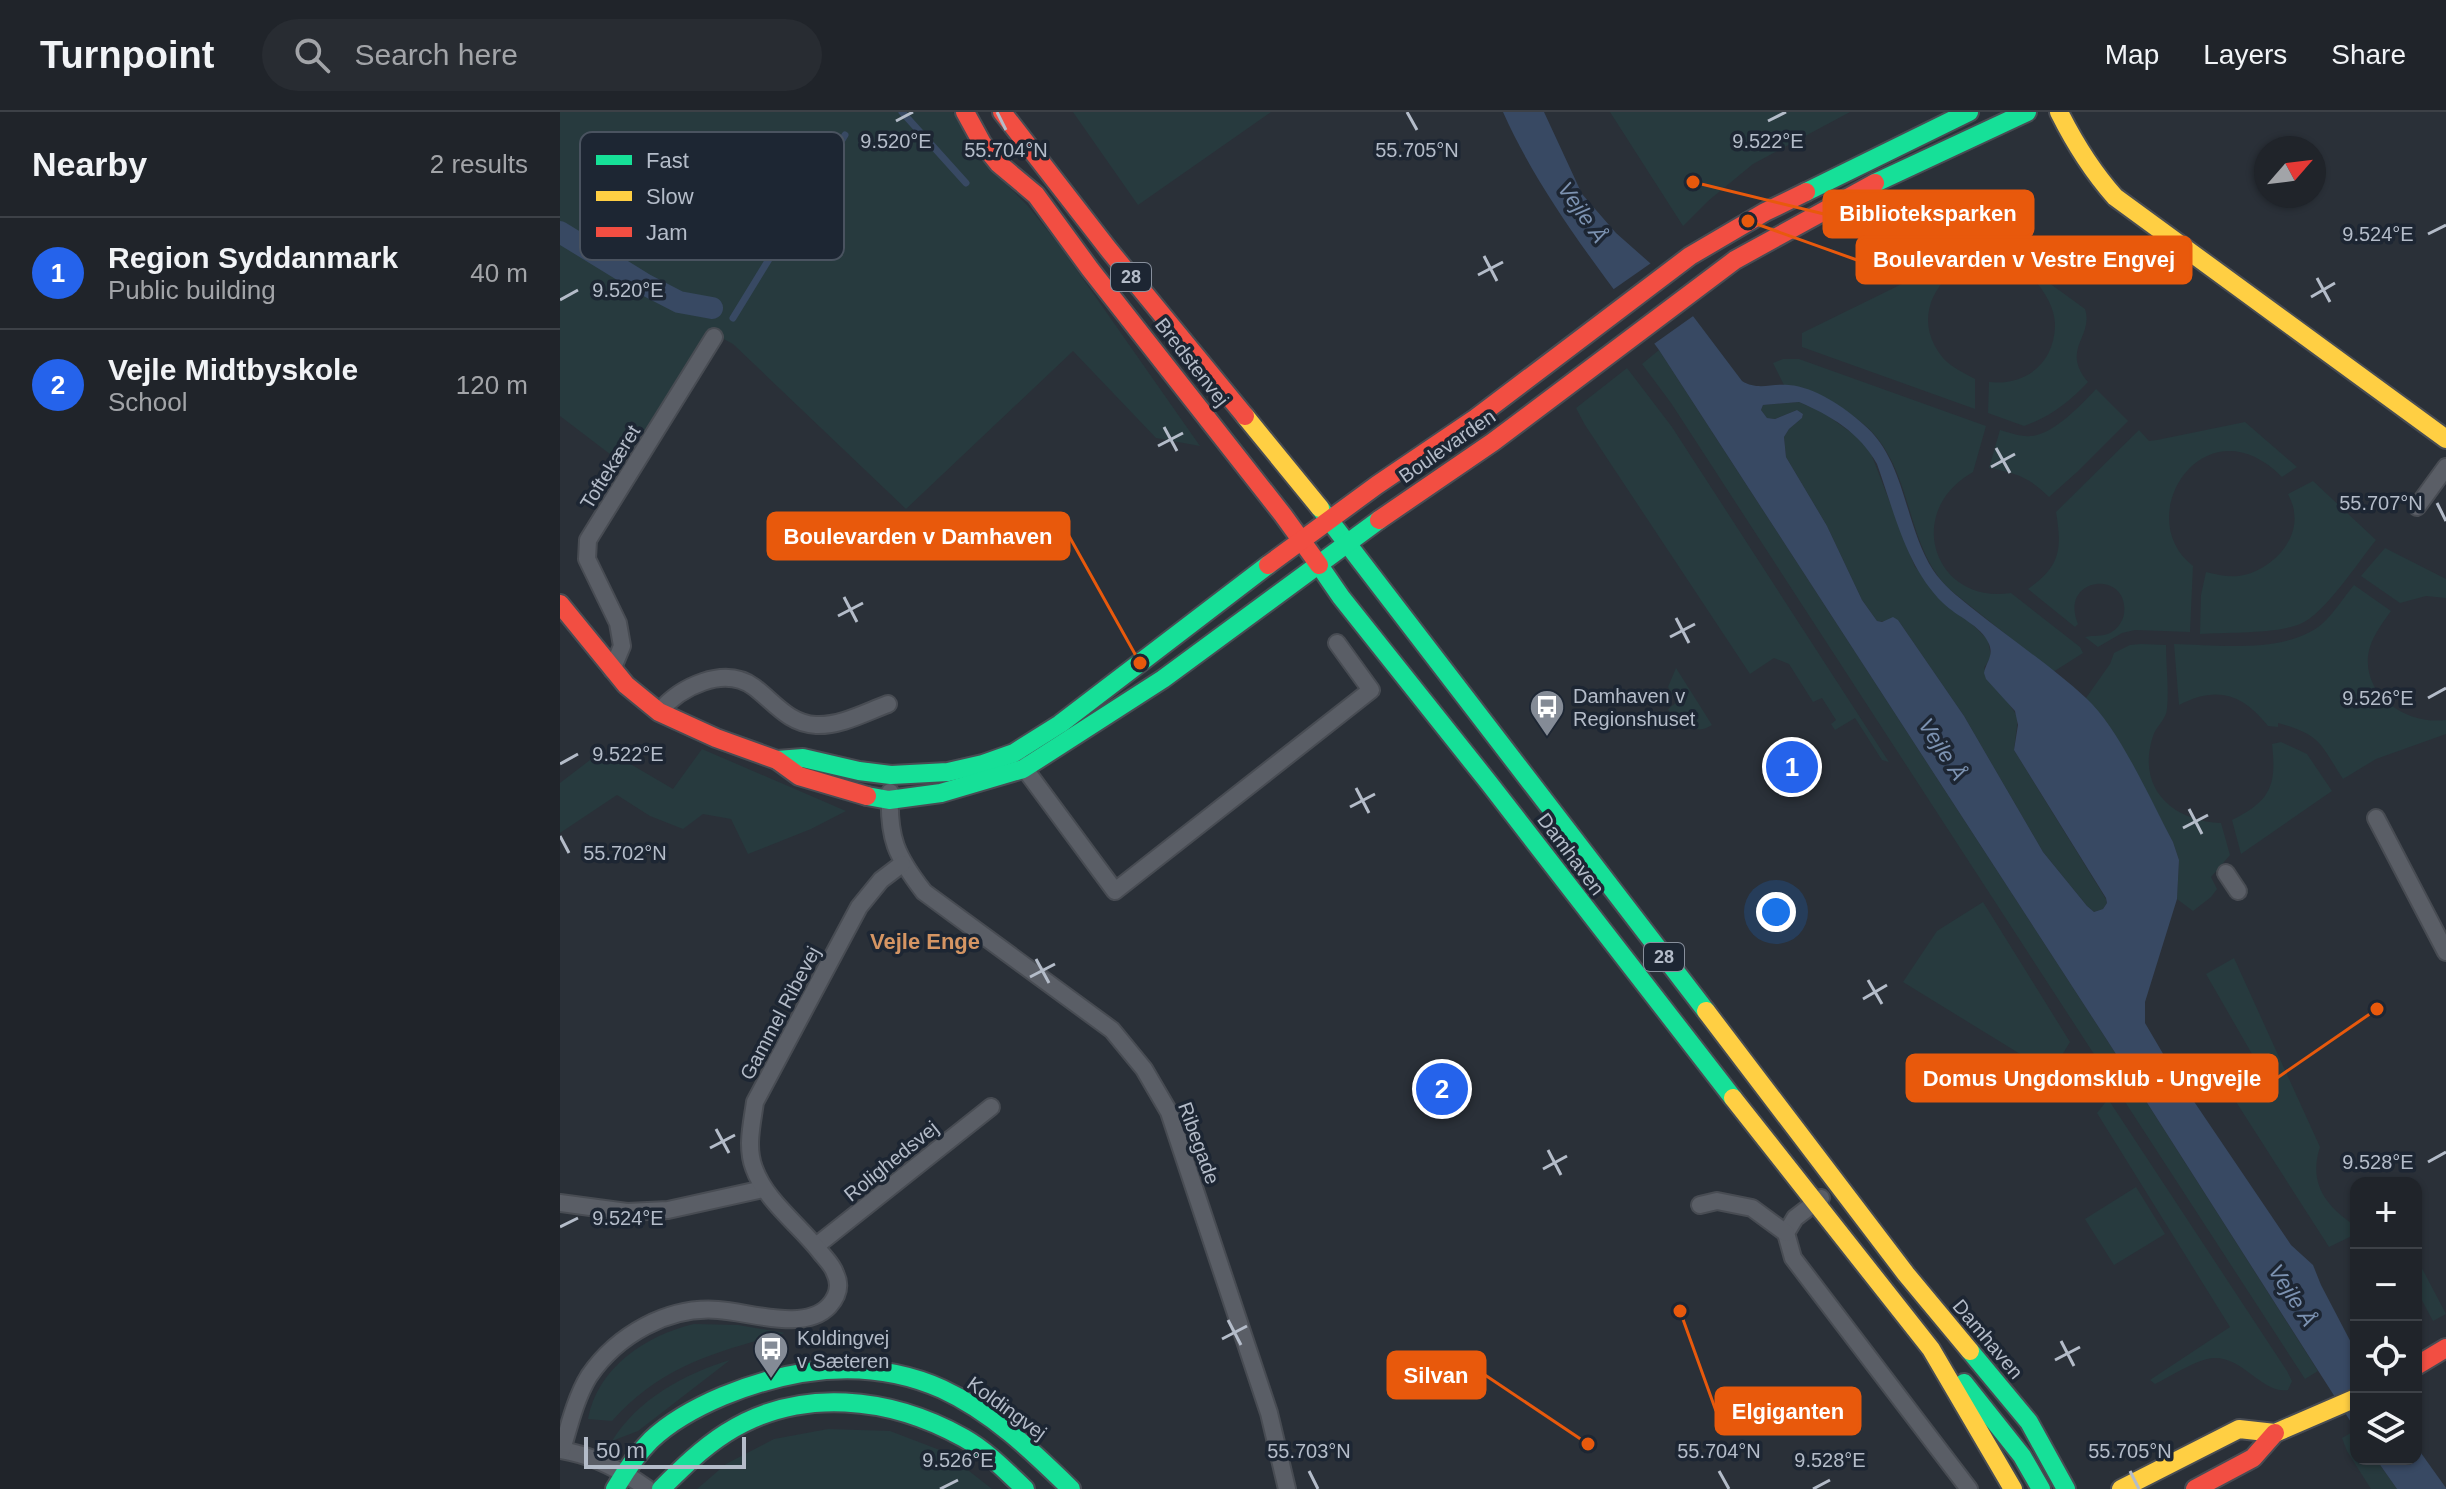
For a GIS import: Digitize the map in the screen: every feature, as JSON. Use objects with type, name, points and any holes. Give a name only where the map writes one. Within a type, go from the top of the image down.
[{"type":"main road","name":"Bredstenvej","points":[[965,112],[982,143],[998,163],[1036,195],[1298,536]]},
{"type":"main road","name":"Bredstenvej","points":[[1002,112],[1109,250],[1324,514]]},
{"type":"main road","name":"Boulevarden","points":[[777,760],[803,758],[891,775],[948,772],[983,764],[1018,761],[1060,724],[1217,603],[1324,514],[1476,418],[1711,242],[1765,212],[1969,112]]},
{"type":"main road","name":"Boulevarden","points":[[777,760],[799,776],[851,793],[889,800],[941,793],[984,782],[1163,679],[1348,543],[1493,442],[1735,260],[1855,192],[2027,112]]},
{"type":"main road","points":[[2059,112],[2092,171],[2115,197],[2446,439]]},
{"type":"main road","name":"Damhaven","points":[[1324,514],[1906,1274],[2029,1422],[2066,1489]]},
{"type":"main road","name":"Damhaven","points":[[1298,536],[1341,597],[1931,1349],[2013,1489]]},
{"type":"main road","points":[[560,604],[612,670],[659,712],[729,744],[777,760]]},
{"type":"main road","points":[[2422,1362],[2446,1348]]},
{"type":"main road","points":[[1931,1349],[1976,1395],[2022,1456],[2041,1489]]},
{"type":"main road","name":"Koldingvej","points":[[620,1481],[653,1439],[694,1410],[750,1385],[810,1370],[842,1368],[902,1377],[940,1389],[991,1419],[1071,1489]]},
{"type":"main road","points":[[2195,1489],[2253,1458],[2275,1433],[2350,1401]]},
{"type":"main road","points":[[661,1489],[684,1463],[721,1434],[767,1412],[812,1402],[868,1402],[918,1415],[965,1439],[1025,1489]]},
{"type":"main road","points":[[2121,1489],[2239,1429],[2275,1433]]},
{"type":"street","name":"Toftekæret","points":[[612,670],[622,646],[618,623],[587,559],[588,540],[714,337]]},
{"type":"street","points":[[2417,507],[2446,467]]},
{"type":"street","points":[[1018,761],[1115,891],[1371,690],[1337,643]]},
{"type":"street","points":[[659,712],[667,702],[692,686],[706,680],[732,679],[751,685],[793,719],[814,726],[835,724],[888,704]]},
{"type":"street","name":"Ribegade","points":[[891,775],[889,800],[893,841],[902,864],[924,892],[1112,1030],[1144,1069],[1169,1112],[1269,1413],[1287,1489]]},
{"type":"street","points":[[2376,818],[2446,952]]},
{"type":"street","name":"Gammel Ribevej","points":[[561,1450],[588,1377],[631,1334],[659,1318],[715,1309],[798,1320],[827,1309],[835,1298],[839,1287],[835,1271],[763,1189],[753,1166],[749,1136],[755,1102],[859,907],[881,880],[902,864]]},
{"type":"street","points":[[2226,873],[2238,891]]},
{"type":"street","name":"Rolighedsvej","points":[[816,1246],[991,1107]]},
{"type":"street","points":[[1786,1233],[1795,1218],[1837,1185]]},
{"type":"street","points":[[560,1203],[627,1212],[668,1210],[763,1189]]},
{"type":"street","points":[[1700,1205],[1717,1201],[1752,1208],[1786,1233],[1793,1258],[1969,1489]]},
{"type":"street","points":[[561,1450],[589,1456],[620,1481],[648,1489]]},
{"type":"green space","points":[[560,112],[953,112],[996,174],[1028,206],[1060,246],[1200,446],[1156,438],[1073,351],[906,509],[733,344],[709,331],[623,464],[560,416]]},
{"type":"green space","points":[[1073,112],[1271,112],[1138,205]]},
{"type":"green space","points":[[1610,112],[1850,112],[1753,164],[1683,226]]},
{"type":"green space","points":[[1982,243],[1995,244],[2085,309],[2087,319],[2077,361],[2088,382],[2059,408],[2024,426],[1988,413],[1989,382],[2014,380],[2035,370],[2049,351],[2055,326],[2054,316],[2040,286],[2015,263],[1991,257],[1976,260],[1970,250]]},
{"type":"green space","points":[[1957,257],[1960,266],[1940,285],[1929,308],[1928,320],[1935,346],[1943,358],[1975,379],[1975,409],[1802,347],[1802,333]]},
{"type":"green space","points":[[1659,350],[2318,1371],[2305,1379],[1671,403],[1642,364]]},
{"type":"green space","points":[[1783,359],[1799,359],[1986,426],[1973,472],[1951,489],[1938,509],[1934,531],[1937,552],[1947,571],[1963,585],[1985,593],[2011,593],[2080,647],[2083,653],[2053,672],[1949,589],[1926,555],[1898,476],[1878,439],[1858,420],[1817,394],[1784,385],[1773,363]]},
{"type":"green space","points":[[1627,368],[1672,427],[1889,762],[1882,760],[1855,718],[1835,730],[1831,724],[1836,720],[1822,698],[1813,702],[1789,664],[1774,658],[1750,674],[1576,408]]},
{"type":"green space","points":[[2096,389],[2128,421],[2049,497],[2022,477],[1989,468],[2000,430],[2024,436],[2041,434],[2067,417]]},
{"type":"green space","points":[[1799,402],[1824,413],[1856,436],[1870,451],[1915,567],[1988,640],[1991,657],[1984,668],[2018,717],[2014,750],[2106,899],[2103,909],[2094,912],[2087,906],[2043,852],[1964,716],[1898,620],[1877,621],[1862,600],[1827,526],[1786,457],[1784,437],[1803,414],[1797,410],[1775,419],[1767,418],[1761,410],[1763,405]]},
{"type":"green space","points":[[2245,422],[2297,467],[2282,477],[2253,456],[2227,451],[2203,458],[2185,474],[2173,496],[2169,520],[2175,545],[2193,566],[2190,632],[2135,630],[2122,633],[2098,647],[2085,637],[2113,632],[2119,625],[2124,614],[2123,600],[2117,590],[2096,584],[2085,588],[2074,608],[2078,624],[2075,627],[2028,589],[2047,572],[2057,556],[2059,536],[2056,512],[2139,430],[2149,441]]},
{"type":"green space","points":[[2313,481],[2376,540],[2330,599],[2300,624],[2265,631],[2200,634],[2201,595],[2206,572],[2239,576],[2254,572],[2273,560],[2292,533],[2294,510],[2288,494]]},
{"type":"green space","points":[[2385,548],[2446,579],[2446,598],[2426,596],[2400,603],[2361,576]]},
{"type":"green space","points":[[2354,585],[2391,611],[2376,632],[2369,650],[2369,671],[2373,684],[2381,696],[2404,713],[2418,718],[2446,720],[2446,734],[2376,759],[2343,779],[2324,749],[2312,737],[2278,723],[2278,727],[2268,726],[2239,700],[2217,694],[2205,695],[2179,705],[2174,644],[2251,646],[2290,640],[2322,624]]},
{"type":"green space","points":[[2130,645],[2166,645],[2167,712],[2154,732],[2149,755],[2154,786],[2173,808],[2187,816],[2221,823],[2230,855],[2211,877],[2217,889],[2193,911],[2177,899],[2179,860],[2173,842],[2105,720],[2086,698],[2110,664],[2114,653]]},
{"type":"green space","points":[[1676,668],[1712,725],[1696,729],[1684,713],[1673,717],[1668,709],[1677,702],[1668,687]]},
{"type":"green space","points":[[2281,742],[2307,754],[2332,791],[2241,854],[2232,820],[2263,799],[2272,781],[2272,744]]},
{"type":"green space","points":[[702,749],[846,811],[811,829],[748,854],[731,819],[703,814],[683,829],[650,816],[617,795],[560,833],[560,783],[590,760],[615,755],[673,789]]},
{"type":"green space","points":[[1983,902],[2070,1042],[2051,1073],[1903,982],[1937,931]]},
{"type":"green space","points":[[2234,958],[2320,1147],[2316,1172],[2322,1193],[2350,1222],[2350,1237],[2329,1247],[2222,1080],[2252,1054],[2206,974]]},
{"type":"green space","points":[[2108,1099],[2287,1371],[2292,1381],[2288,1390],[2270,1387],[2235,1363],[2214,1358],[2192,1365],[2155,1384],[2150,1380],[2230,1327],[2097,1113]]},
{"type":"green space","points":[[2136,1187],[2165,1234],[2114,1265],[2085,1219]]},
{"type":"green space","points":[[2422,1268],[2446,1314],[2433,1321],[2422,1300]]},
{"type":"green space","points":[[694,1324],[738,1325],[785,1333],[691,1363],[650,1386],[612,1421],[588,1419],[602,1384],[626,1356],[658,1336]]},
{"type":"green space","points":[[730,1360],[638,1431],[612,1441],[635,1413],[664,1390]]},
{"type":"green space","points":[[828,1429],[890,1431],[945,1452],[992,1489],[697,1489],[726,1464],[774,1439]]},
{"type":"green space","points":[[2350,1433],[2350,1456],[2347,1451],[2342,1438]]},
{"type":"green space","points":[[2356,1465],[2380,1465],[2397,1489],[2371,1489]]},
{"type":"water","name":"Vejle Å","points":[[1503,112],[1544,112],[1582,194],[1616,233],[1659,271],[1742,381],[1754,386],[1789,385],[1809,390],[1838,405],[1863,424],[1888,456],[1923,552],[1937,575],[1961,599],[2086,698],[2110,727],[2145,786],[2179,860],[2177,899],[2145,1002],[2145,1023],[2172,1069],[2291,1245],[2313,1265],[2350,1341],[2350,1421],[1659,350],[1575,235],[1536,175]],"holes":[[[1799,402],[1833,419],[1862,443],[1877,464],[1902,538],[1930,589],[1949,608],[1975,626],[1989,644],[1991,652],[1984,673],[2015,711],[2018,725],[2014,750],[2106,898],[2103,909],[2094,912],[2087,906],[2043,852],[1964,716],[1898,620],[1893,617],[1877,621],[1862,600],[1827,526],[1786,457],[1784,437],[1803,414],[1797,410],[1775,419],[1767,418],[1761,410],[1763,405]]]},
{"type":"water","points":[[2422,1455],[2446,1489],[2397,1489],[2380,1465],[2422,1465]]},
{"type":"pier","points":[[1654,261],[1677,286],[1696,314],[1651,346],[1611,291]]},
{"type":"waterway","points":[[902,112],[966,183]]},
{"type":"waterway","points":[[560,232],[580,244]]},
{"type":"waterway","points":[[605,260],[679,302],[712,308]]},
{"type":"waterway","points":[[733,318],[768,260]]},
{"type":"traffic: fast","points":[[1806,192],[1969,112]]},
{"type":"traffic: fast","points":[[1875,183],[2027,112]]},
{"type":"traffic: fast","points":[[1320,508],[1706,1011]]},
{"type":"traffic: fast","points":[[867,796],[889,800],[941,793],[1023,769],[1163,679],[1379,520]]},
{"type":"traffic: fast","points":[[777,760],[803,758],[891,775],[948,772],[1014,753],[1060,724],[1268,565]]},
{"type":"traffic: fast","points":[[1319,565],[1733,1098]]},
{"type":"traffic: fast","points":[[1970,1351],[2029,1422],[2066,1489]]},
{"type":"traffic: fast","points":[[615,1489],[651,1440],[704,1405],[777,1378],[832,1370],[887,1373],[942,1389],[978,1409],[1011,1433],[1071,1489]]},
{"type":"traffic: fast","points":[[1964,1383],[2022,1456],[2041,1489]]},
{"type":"traffic: fast","points":[[661,1489],[708,1446],[754,1418],[784,1408],[845,1402],[906,1413],[936,1424],[981,1449],[1025,1489]]},
{"type":"traffic: slow","points":[[2059,112],[2084,156],[2115,197],[2446,439]]},
{"type":"traffic: slow","points":[[1245,416],[1320,508]]},
{"type":"traffic: slow","points":[[1706,1011],[1906,1274],[1970,1351]]},
{"type":"traffic: slow","points":[[1733,1098],[1931,1349],[2013,1489]]},
{"type":"traffic: slow","points":[[2121,1489],[2239,1429],[2275,1433],[2350,1401]]},
{"type":"traffic: jam","points":[[965,112],[982,143],[998,163],[1036,195],[1319,565]]},
{"type":"traffic: jam","points":[[1002,112],[1109,250],[1245,416]]},
{"type":"traffic: jam","points":[[1379,520],[1493,442],[1735,260],[1875,183]]},
{"type":"traffic: jam","points":[[1268,565],[1377,485],[1476,418],[1690,256],[1806,192]]},
{"type":"traffic: jam","points":[[560,604],[626,685],[659,712],[716,738],[777,760],[799,776],[867,796]]},
{"type":"traffic: jam","points":[[2422,1362],[2446,1348]]},
{"type":"traffic: jam","points":[[2195,1489],[2253,1458],[2275,1433]]},
{"type":"place","name":"Biblioteksparken","points":[[1693,182]]},
{"type":"place","name":"Boulevarden v Vestre Engvej","points":[[1748,221]]},
{"type":"place","name":"Boulevarden v Damhaven","points":[[1140,663]]},
{"type":"place","name":"Damhaven v Regionshuset","points":[[1547,738]]},
{"type":"place","name":"Region Syddanmark","points":[[1792,767]]},
{"type":"place","name":"Domus Ungdomsklub - Ungvejle","points":[[2377,1009]]},
{"type":"place","name":"Vejle Midtbyskole","points":[[1442,1089]]},
{"type":"place","name":"Elgiganten","points":[[1680,1311]]},
{"type":"place","name":"Koldingvej v Sæteren","points":[[771,1380]]},
{"type":"place","name":"Silvan","points":[[1588,1444]]},
{"type":"district","name":"Vejle Enge","points":[[925,941]]}]
